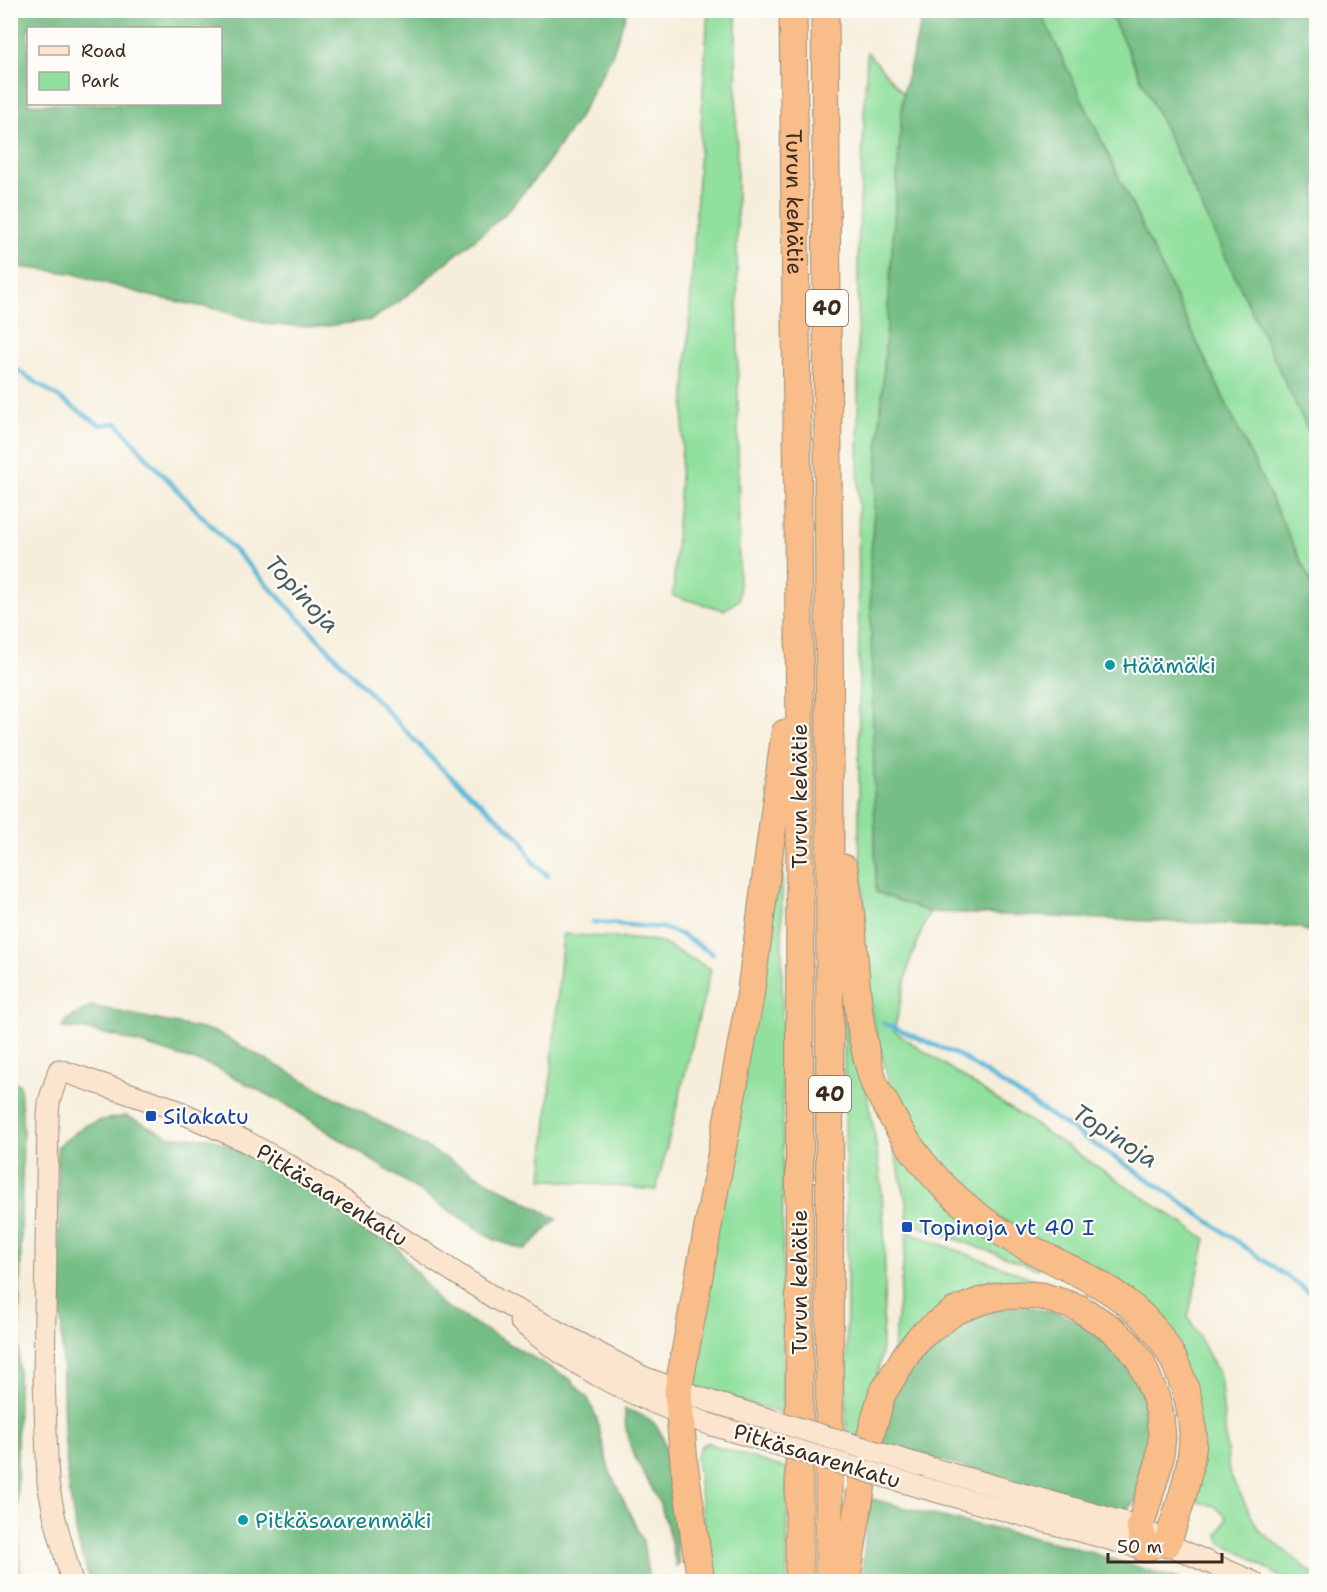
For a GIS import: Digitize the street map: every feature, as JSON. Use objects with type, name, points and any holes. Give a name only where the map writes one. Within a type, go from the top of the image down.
[{"type":"highway","name":"Turun kehätie","points":[[793,10],[800,730],[799,1581]]},
{"type":"highway","name":"Turun kehätie","points":[[825,10],[830,764],[829,1581]]},
{"type":"highway","points":[[701,1581],[684,1462],[679,1402],[754,974],[798,622]]},
{"type":"highway","points":[[830,764],[852,923],[858,1012],[875,1086],[913,1149],[951,1193],[974,1213],[1014,1240],[1087,1276],[1132,1305],[1163,1340],[1174,1359],[1189,1403],[1193,1434],[1191,1453],[1184,1487],[1151,1540]]},
{"type":"highway","points":[[846,1581],[869,1441],[882,1394],[906,1355],[921,1336],[955,1311],[1000,1296],[1042,1296],[1079,1308],[1113,1330],[1129,1345],[1141,1362],[1156,1398],[1160,1415],[1161,1438],[1151,1540]]},
{"type":"street","name":"Pitkäsaarenkatu","points":[[72,1581],[48,1483],[44,1379],[48,1117],[49,1102],[59,1070],[169,1107],[257,1147],[297,1170],[495,1299],[643,1377],[712,1425],[920,1487],[1151,1540]]},
{"type":"street","name":"Pitkäsaarenkatu","points":[[679,1402],[711,1402],[920,1465],[1151,1540],[1253,1581]]},
{"type":"green space","points":[[11,10],[627,10],[612,55],[578,119],[540,173],[504,215],[400,301],[371,320],[319,327],[270,325],[215,309],[154,297],[71,273],[11,266]]},
{"type":"green space","points":[[708,10],[736,11],[739,600],[724,610],[673,596]]},
{"type":"green space","points":[[924,11],[1040,11],[1316,593],[1316,935],[1298,927],[929,912],[876,892],[870,569],[903,93]]},
{"type":"green space","points":[[1040,11],[1109,11],[1316,447],[1316,593]]},
{"type":"green space","points":[[1109,11],[1316,11],[1316,447]]},
{"type":"green space","points":[[867,52],[903,93],[870,569],[876,892],[929,912],[910,961],[894,1031],[1206,1239],[1188,1317],[1220,1375],[1229,1473],[1259,1530],[1316,1576],[1316,1581],[1286,1581],[1251,1558],[1221,1543],[1218,1535],[1227,1518],[1215,1506],[1192,1501],[1180,1349],[1147,1303],[1095,1268],[1004,1221],[966,1192],[922,1143],[892,1094],[871,1014],[859,838],[858,250]]},
{"type":"green space","points":[[782,821],[783,1414],[687,1385]]},
{"type":"green space","points":[[563,934],[658,941],[711,969],[656,1190],[542,1179]]},
{"type":"green space","points":[[843,969],[874,1131],[881,1179],[884,1226],[885,1285],[881,1356],[864,1439],[846,1434],[847,1274]]},
{"type":"green space","points":[[91,1006],[216,1032],[557,1219],[525,1250],[495,1240],[287,1105],[215,1067],[115,1036],[81,1029],[62,1028],[66,1020]]},
{"type":"green space","points":[[11,1081],[20,1084],[23,1129],[17,1453],[21,1582],[10,1581]]},
{"type":"green space","points":[[127,1116],[171,1137],[211,1138],[270,1167],[394,1244],[441,1304],[570,1379],[588,1399],[596,1416],[609,1470],[643,1541],[649,1581],[90,1581],[78,1542],[69,1492],[64,1429],[57,1147],[84,1126]]},
{"type":"green space","points":[[890,1134],[1042,1262],[1038,1269],[908,1222],[906,1201]]},
{"type":"green space","points":[[907,1232],[1051,1285],[892,1361]]},
{"type":"green space","points":[[1024,1306],[1060,1314],[1088,1327],[1111,1346],[1131,1371],[1144,1399],[1150,1442],[1136,1501],[1119,1512],[877,1442],[890,1398],[925,1346],[975,1312]]},
{"type":"green space","points":[[625,1409],[642,1415],[654,1423],[663,1439],[679,1564],[676,1566],[661,1507],[637,1461],[628,1437]]},
{"type":"green space","points":[[709,1442],[712,1445],[787,1469],[787,1581],[710,1581],[696,1456],[701,1446]]},
{"type":"green space","points":[[869,1498],[1069,1546],[1177,1579],[1176,1582],[861,1582]]},
{"type":"waterway","name":"Topinoja","points":[[10,365],[100,425],[117,423],[148,459],[439,766],[522,840],[532,861],[548,876]]},
{"type":"waterway","name":"Topinoja","points":[[593,922],[663,928],[682,935],[713,954]]},
{"type":"waterway","name":"Topinoja","points":[[883,1023],[960,1056],[1163,1189],[1316,1297]]},
{"type":"place","name":"Häämäki","points":[[1110,665]]},
{"type":"place","name":"Silakatu","points":[[151,1116]]},
{"type":"place","name":"Topinoja vt 40 I","points":[[907,1227]]},
{"type":"place","name":"Pitkäsaarenmäki","points":[[243,1520]]}]
